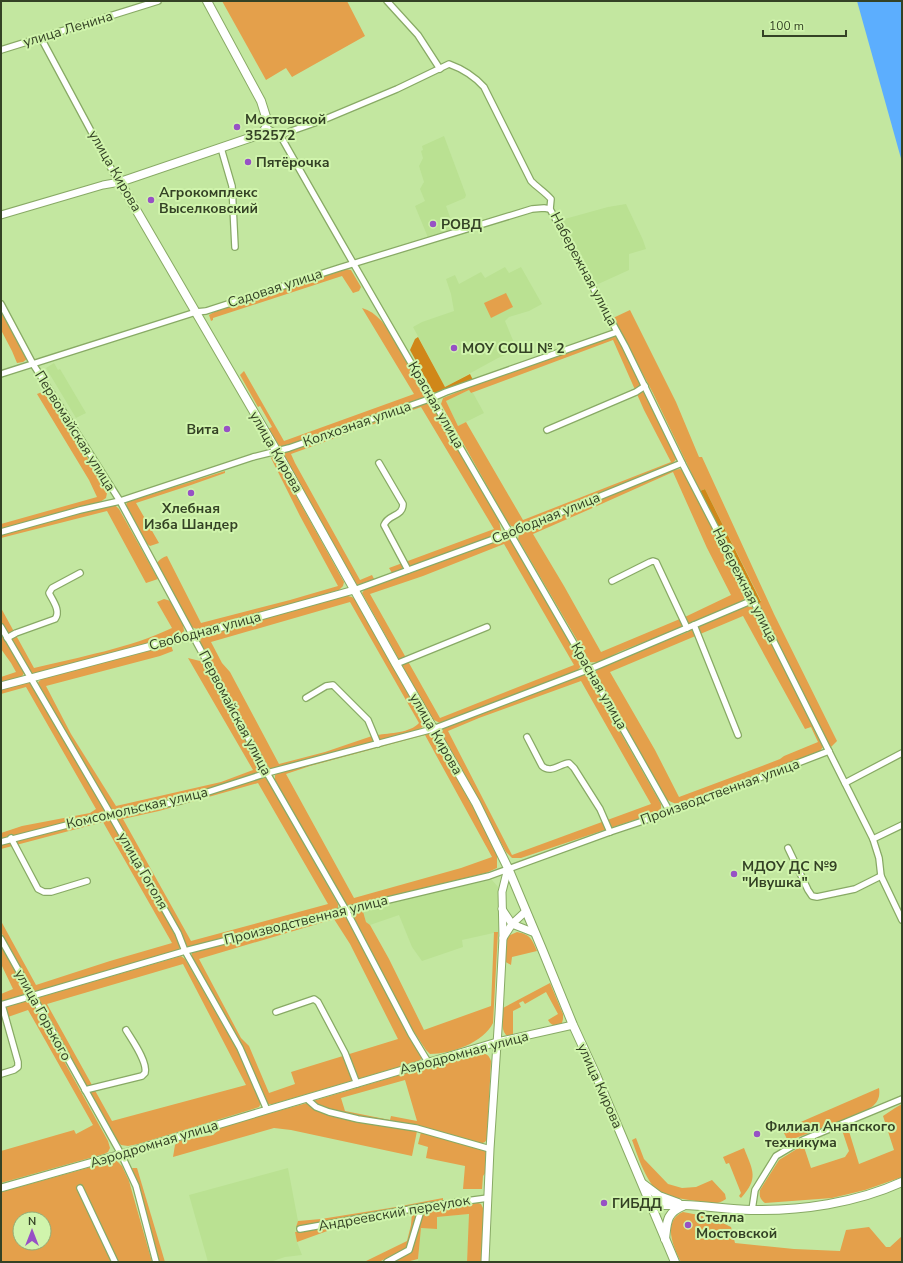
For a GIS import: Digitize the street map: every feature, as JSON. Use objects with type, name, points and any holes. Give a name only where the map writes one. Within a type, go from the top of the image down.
[{"type":"main road","points":[[120,182],[261,134],[266,128],[267,120],[261,100],[207,1]]},
{"type":"main road","name":"улица Кирова","points":[[120,182],[276,450],[476,803],[508,868],[573,1025],[596,1075],[675,1262]]},
{"type":"main road","points":[[651,1205],[685,1205],[752,1210],[812,1206],[864,1196],[902,1182]]},
{"type":"main road","points":[[641,1183],[659,1196],[685,1205]]},
{"type":"main road","points":[[665,1239],[668,1218],[674,1210],[685,1205]]},
{"type":"street","name":"улица Ленина","points":[[1,50],[158,1]]},
{"type":"street","points":[[266,128],[280,136],[337,114],[440,69],[418,35],[387,1]]},
{"type":"street","name":"улица Кирова","points":[[41,38],[113,172],[120,182]]},
{"type":"street","name":"Набережная улица","points":[[440,69],[449,64],[468,73],[484,88],[531,181],[551,199],[550,209],[645,386],[682,463],[753,600],[873,839],[879,858],[881,876],[902,920]]},
{"type":"street","name":"Красная улица","points":[[280,136],[353,264],[590,669],[670,812]]},
{"type":"street","points":[[220,148],[232,186],[235,247]]},
{"type":"street","points":[[1,215],[103,185],[120,182]]},
{"type":"street","name":"Садовая улица","points":[[1,374],[196,312],[532,209],[550,209]]},
{"type":"street","name":"Первомайская улица","points":[[1,304],[33,364],[120,501],[267,773],[346,910],[411,1034],[428,1062]]},
{"type":"street","name":"Колхозная улица","points":[[1,532],[80,510],[120,501],[276,450],[289,448],[617,332]]},
{"type":"street","points":[[548,430],[636,392],[645,386]]},
{"type":"street","points":[[379,463],[403,504],[403,509],[400,513],[388,518],[384,524],[408,570]]},
{"type":"street","name":"Свободная улица","points":[[1,686],[354,590],[510,533],[682,463]]},
{"type":"street","points":[[612,581],[650,562],[656,562],[687,628]]},
{"type":"street","points":[[7,638],[16,633],[55,619],[57,616],[57,608],[49,593],[50,590],[80,573]]},
{"type":"street","name":"Комсомольская улица","points":[[1,842],[11,838],[98,817],[180,800],[267,773],[434,728],[590,669],[753,600]]},
{"type":"street","points":[[694,625],[738,735]]},
{"type":"street","points":[[396,664],[487,626]]},
{"type":"street","name":"улица Гоголя","points":[[1,627],[178,933],[185,951],[240,1048],[267,1110]]},
{"type":"street","points":[[306,698],[326,686],[333,685],[368,720],[378,744]]},
{"type":"street","points":[[528,737],[542,766],[545,769],[549,770],[569,763],[574,768],[600,809],[610,832]]},
{"type":"street","name":"Производственная улица","points":[[1,1074],[14,1070],[18,1067],[18,1062],[1,1005],[185,951],[346,910],[489,876],[508,868],[670,812],[829,751]]},
{"type":"street","points":[[845,783],[902,753]]},
{"type":"street","points":[[873,839],[902,825]]},
{"type":"street","points":[[11,838],[38,889],[44,892],[51,892],[88,881]]},
{"type":"street","points":[[788,848],[812,896],[817,897],[855,889],[881,876]]},
{"type":"street","points":[[485,1262],[490,1149],[503,938],[502,892],[508,868]]},
{"type":"street","points":[[502,892],[506,888],[515,887]]},
{"type":"street","points":[[502,909],[512,924],[535,933]]},
{"type":"street","points":[[503,938],[512,924],[526,911]]},
{"type":"street","name":"улица Горького","points":[[1,939],[121,1154],[136,1186],[154,1261]]},
{"type":"street","points":[[276,1012],[314,999],[318,1002],[345,1053],[357,1084]]},
{"type":"street","name":"Аэродромная улица","points":[[1,1188],[121,1154],[497,1042],[573,1025]]},
{"type":"street","points":[[85,1090],[142,1076],[146,1073],[144,1062],[126,1030]]},
{"type":"street","points":[[307,1098],[316,1107],[329,1112],[358,1119],[416,1128],[490,1149]]},
{"type":"street","points":[[752,1210],[755,1190],[776,1156],[803,1140],[902,1099]]},
{"type":"street","points":[[80,1188],[115,1262]]},
{"type":"street","name":"Андреевский переулок","points":[[300,1230],[422,1207],[488,1198]]},
{"type":"street","points":[[387,1262],[409,1250],[422,1207]]},
{"type":"shaded area","points":[[222,1],[347,1],[365,36],[292,77],[286,68],[266,80]]},
{"type":"shaded area","points":[[444,136],[466,195],[465,198],[446,206],[455,231],[429,240],[415,206],[425,201],[420,189],[424,182],[419,166],[423,158],[421,151],[423,150],[422,146]]},
{"type":"shaded area","points":[[626,204],[646,249],[629,254],[629,270],[596,285],[561,220],[608,207]]},
{"type":"shaded area","points":[[505,267],[509,273],[521,267],[542,304],[529,311],[509,317],[505,321],[517,350],[498,358],[445,387],[413,327],[422,322],[454,311],[451,294],[446,279],[455,275],[459,284],[481,272],[485,278]]},
{"type":"shaded area","points":[[345,269],[351,270],[361,287],[359,291],[353,293],[342,276],[213,318],[211,321],[209,315],[214,312]]},
{"type":"shaded area","points":[[506,293],[513,307],[491,318],[484,303]]},
{"type":"shaded area","points":[[1,308],[27,359],[23,362],[17,363],[1,330]]},
{"type":"shaded area","points":[[362,308],[372,313],[382,321],[427,395],[416,401],[285,447],[280,447],[268,429],[272,427],[260,406],[258,407],[240,375],[244,371],[284,441],[414,394]]},
{"type":"shaded area","points":[[630,310],[676,402],[699,457],[702,457],[774,614],[837,741],[830,748],[757,604],[761,601],[705,489],[700,491],[653,393],[613,318]]},
{"type":"shaded area","points":[[613,336],[617,336],[677,458],[673,463],[661,469],[517,527],[511,526],[441,404],[443,398],[480,383]],"holes":[[[613,340],[644,410],[671,462],[523,520],[466,422],[458,426],[446,401],[469,390],[471,393]]]},
{"type":"shaded area","points":[[418,337],[445,387],[470,374],[473,380],[437,393],[433,392],[410,350],[415,339]]},
{"type":"shaded area","points":[[54,363],[58,370],[60,369],[86,413],[76,418],[46,368]]},
{"type":"shaded area","points":[[47,390],[107,493],[106,498],[100,502],[1,529],[1,524],[97,497],[89,480],[37,394]]},
{"type":"shaded area","points":[[469,390],[473,393],[484,413],[458,426],[446,401]]},
{"type":"shaded area","points":[[430,401],[499,521],[501,534],[392,573],[389,568],[494,529],[421,407],[291,454],[360,580],[372,575],[374,579],[357,585],[282,453]]},
{"type":"shaded area","points":[[274,456],[344,582],[343,586],[339,590],[207,628],[193,628],[189,625],[157,563],[164,557],[167,556],[201,623],[338,586],[300,516],[271,458]]},
{"type":"shaded area","points":[[680,469],[685,472],[745,592],[744,599],[738,604],[603,660],[598,662],[590,662],[518,539],[519,535],[524,531],[673,470]],"holes":[[[673,472],[707,548],[731,595],[687,616],[601,652],[533,534]]]},
{"type":"shaded area","points":[[225,471],[225,473],[136,503],[159,543],[150,546],[146,543],[126,506],[127,502]]},
{"type":"shaded area","points":[[705,489],[761,602],[757,604],[700,491]]},
{"type":"shaded area","points":[[114,504],[119,509],[158,579],[146,583],[107,511],[1,538],[1,535],[68,515]]},
{"type":"shaded area","points":[[505,537],[510,539],[513,544],[581,661],[581,666],[578,670],[566,676],[440,723],[432,719],[362,593],[365,589]],"holes":[[[504,544],[574,665],[440,718],[370,594],[423,576]]]},
{"type":"shaded area","points":[[344,595],[352,597],[357,601],[425,722],[424,726],[418,730],[381,740],[378,738],[377,735],[405,731],[419,723],[350,602],[211,642],[222,663],[230,672],[279,764],[325,752],[372,736],[373,740],[371,743],[274,769],[269,768],[200,642],[201,638],[205,635]]},
{"type":"shaded area","points":[[164,599],[171,601],[183,624],[184,631],[181,634],[34,675],[30,673],[1,624],[1,608],[34,668],[122,647],[172,628],[157,602]]},
{"type":"shaded area","points":[[745,606],[752,607],[759,615],[822,739],[823,747],[820,751],[814,754],[688,802],[676,803],[665,798],[596,675],[596,671],[599,667],[688,632],[705,622]],"holes":[[[743,616],[805,729],[811,727],[818,742],[780,759],[679,797],[655,750],[610,672]]]},
{"type":"shaded area","points":[[1,633],[24,673],[18,679],[1,683],[1,677],[16,672],[1,649]]},
{"type":"shaded area","points":[[171,645],[173,651],[160,656],[46,686],[71,734],[116,806],[221,782],[253,770],[188,658],[204,662],[261,768],[260,771],[258,774],[179,799],[113,813],[38,683],[44,678]]},
{"type":"shaded area","points":[[579,675],[586,675],[589,677],[661,804],[661,811],[521,858],[512,858],[506,852],[442,735],[443,729]],"holes":[[[581,681],[651,804],[512,855],[448,731],[479,718]]]},
{"type":"shaded area","points":[[30,681],[104,808],[104,811],[98,815],[1,840],[1,833],[22,826],[90,813],[96,809],[26,687],[1,694],[1,688]]},
{"type":"shaded area","points":[[431,732],[485,829],[497,855],[497,868],[486,873],[349,906],[337,890],[301,826],[295,819],[275,780],[275,775]],"holes":[[[425,735],[492,857],[461,868],[354,898],[286,774],[310,766]]]},
{"type":"shaded area","points":[[266,778],[338,904],[338,908],[192,947],[187,946],[117,820],[119,815]],"holes":[[[258,783],[328,904],[191,941],[123,819],[159,811]]]},
{"type":"shaded area","points":[[109,818],[147,881],[180,945],[180,948],[176,951],[37,993],[34,991],[1,932],[1,921],[36,985],[172,943],[103,822],[1,849],[1,844]]},
{"type":"shaded area","points":[[492,880],[498,887],[498,932],[462,940],[463,947],[422,961],[412,947],[399,915],[370,925],[366,922],[362,908]]},
{"type":"shaded area","points":[[362,908],[366,922],[370,925],[389,959],[424,1030],[491,1006],[494,932],[498,932],[493,1023],[482,1036],[466,1046],[447,1052],[430,1054],[426,1050],[410,1026],[353,918]]},
{"type":"shaded area","points":[[333,915],[341,915],[347,919],[422,1058],[419,1061],[273,1104],[268,1104],[246,1054],[192,959],[192,953]],"holes":[[[334,919],[350,944],[398,1039],[291,1072],[295,1084],[269,1093],[249,1046],[241,1038],[199,959]]]},
{"type":"shaded area","points":[[517,932],[528,936],[534,943],[537,951],[512,957],[511,965],[504,961],[506,937]]},
{"type":"shaded area","points":[[1,945],[25,989],[25,993],[21,996],[1,1002],[1,994],[13,989],[1,964]]},
{"type":"shaded area","points":[[181,956],[185,959],[240,1055],[261,1103],[259,1107],[250,1110],[138,1144],[128,1146],[121,1145],[114,1137],[56,1029],[38,1000],[40,997]],"holes":[[[183,964],[246,1085],[112,1121],[47,1004]]]},
{"type":"shaded area","points":[[550,983],[563,1014],[562,1023],[554,1025],[548,1020],[558,1014],[546,992],[525,1004],[523,1001],[519,1003],[521,1007],[513,1011],[513,1035],[506,1035],[502,1026],[503,1008]]},
{"type":"shaded area","points":[[24,1000],[29,1000],[32,1003],[108,1141],[110,1148],[108,1152],[104,1154],[1,1183],[1,1151],[74,1130],[76,1134],[93,1125],[28,1010],[8,1017],[1,1017],[1,1008]]},
{"type":"shaded area","points":[[484,1053],[491,1061],[487,1139],[485,1142],[480,1144],[329,1111],[313,1103],[313,1101],[466,1055]],"holes":[[[405,1080],[417,1121],[391,1116],[390,1120],[345,1111],[341,1098]]]},
{"type":"shaded area","points":[[879,1088],[878,1100],[871,1108],[788,1141],[783,1131]]},
{"type":"shaded area","points":[[307,1103],[324,1113],[417,1131],[412,1156],[291,1130],[274,1128],[173,1157],[175,1145],[179,1141],[213,1135],[223,1126]]},
{"type":"shaded area","points":[[902,1104],[902,1177],[865,1190],[832,1198],[765,1203],[761,1199],[760,1190],[779,1160],[800,1147],[804,1147],[811,1168],[845,1157],[849,1151],[842,1130],[848,1128],[859,1164],[894,1150],[883,1116]]},
{"type":"shaded area","points":[[421,1132],[486,1151],[486,1172],[483,1176],[482,1189],[463,1189],[465,1166],[426,1158],[428,1147],[418,1144]]},
{"type":"shaded area","points":[[636,1138],[644,1159],[668,1184],[682,1188],[696,1187],[712,1180],[725,1194],[726,1199],[719,1203],[708,1203],[662,1194],[652,1184],[643,1169],[632,1140]]},
{"type":"shaded area","points":[[744,1148],[753,1174],[747,1191],[741,1198],[739,1196],[741,1193],[729,1163],[726,1164],[723,1157]]},
{"type":"shaded area","points":[[116,1160],[122,1166],[129,1181],[152,1262],[1,1262],[1,1192]]},
{"type":"shaded area","points":[[132,1168],[137,1168],[165,1262],[159,1262]]},
{"type":"shaded area","points":[[288,1168],[298,1221],[295,1232],[302,1255],[285,1257],[270,1262],[208,1262],[189,1195]]},
{"type":"shaded area","points":[[443,1198],[443,1201],[296,1227],[298,1221],[321,1219]]},
{"type":"shaded area","points":[[478,1203],[481,1204],[484,1210],[481,1262],[467,1262],[469,1214],[437,1217],[437,1229],[421,1228],[418,1259],[406,1262],[392,1262],[405,1256],[411,1251],[415,1242],[419,1222],[424,1214],[442,1207]]},
{"type":"shaded area","points":[[416,1212],[417,1214],[406,1248],[379,1262],[364,1262],[407,1241],[412,1213],[341,1226],[297,1242],[295,1232]]},
{"type":"shaded area","points":[[683,1212],[696,1214],[731,1227],[735,1243],[794,1249],[840,1251],[846,1230],[869,1227],[886,1247],[890,1247],[902,1236],[902,1262],[681,1262],[675,1249],[671,1235],[671,1228],[677,1216]]},
{"type":"shaded area","points":[[470,1214],[467,1262],[418,1262],[420,1228],[437,1217]]},
{"type":"water","points":[[857,1],[902,1],[902,162]]},
{"type":"place","name":"Мостовской 352572","points":[[237,127]]},
{"type":"place","name":"Пятёрочка","points":[[248,162]]},
{"type":"place","name":"Агрокомплекс Выселковский","points":[[151,200]]},
{"type":"place","name":"РОВД","points":[[433,224]]},
{"type":"place","name":"МОУ СОШ № 2","points":[[454,348]]},
{"type":"place","name":"Вита","points":[[227,429]]},
{"type":"place","name":"Хлебная Изба Шандер","points":[[191,493]]},
{"type":"place","name":"МДОУ ДС №9 \"Ивушка\"","points":[[734,874]]},
{"type":"place","name":"Филиал Анапского техникума","points":[[757,1134]]},
{"type":"place","name":"ГИБДД","points":[[604,1203]]},
{"type":"place","name":"Стелла Мостовской","points":[[688,1225]]}]
